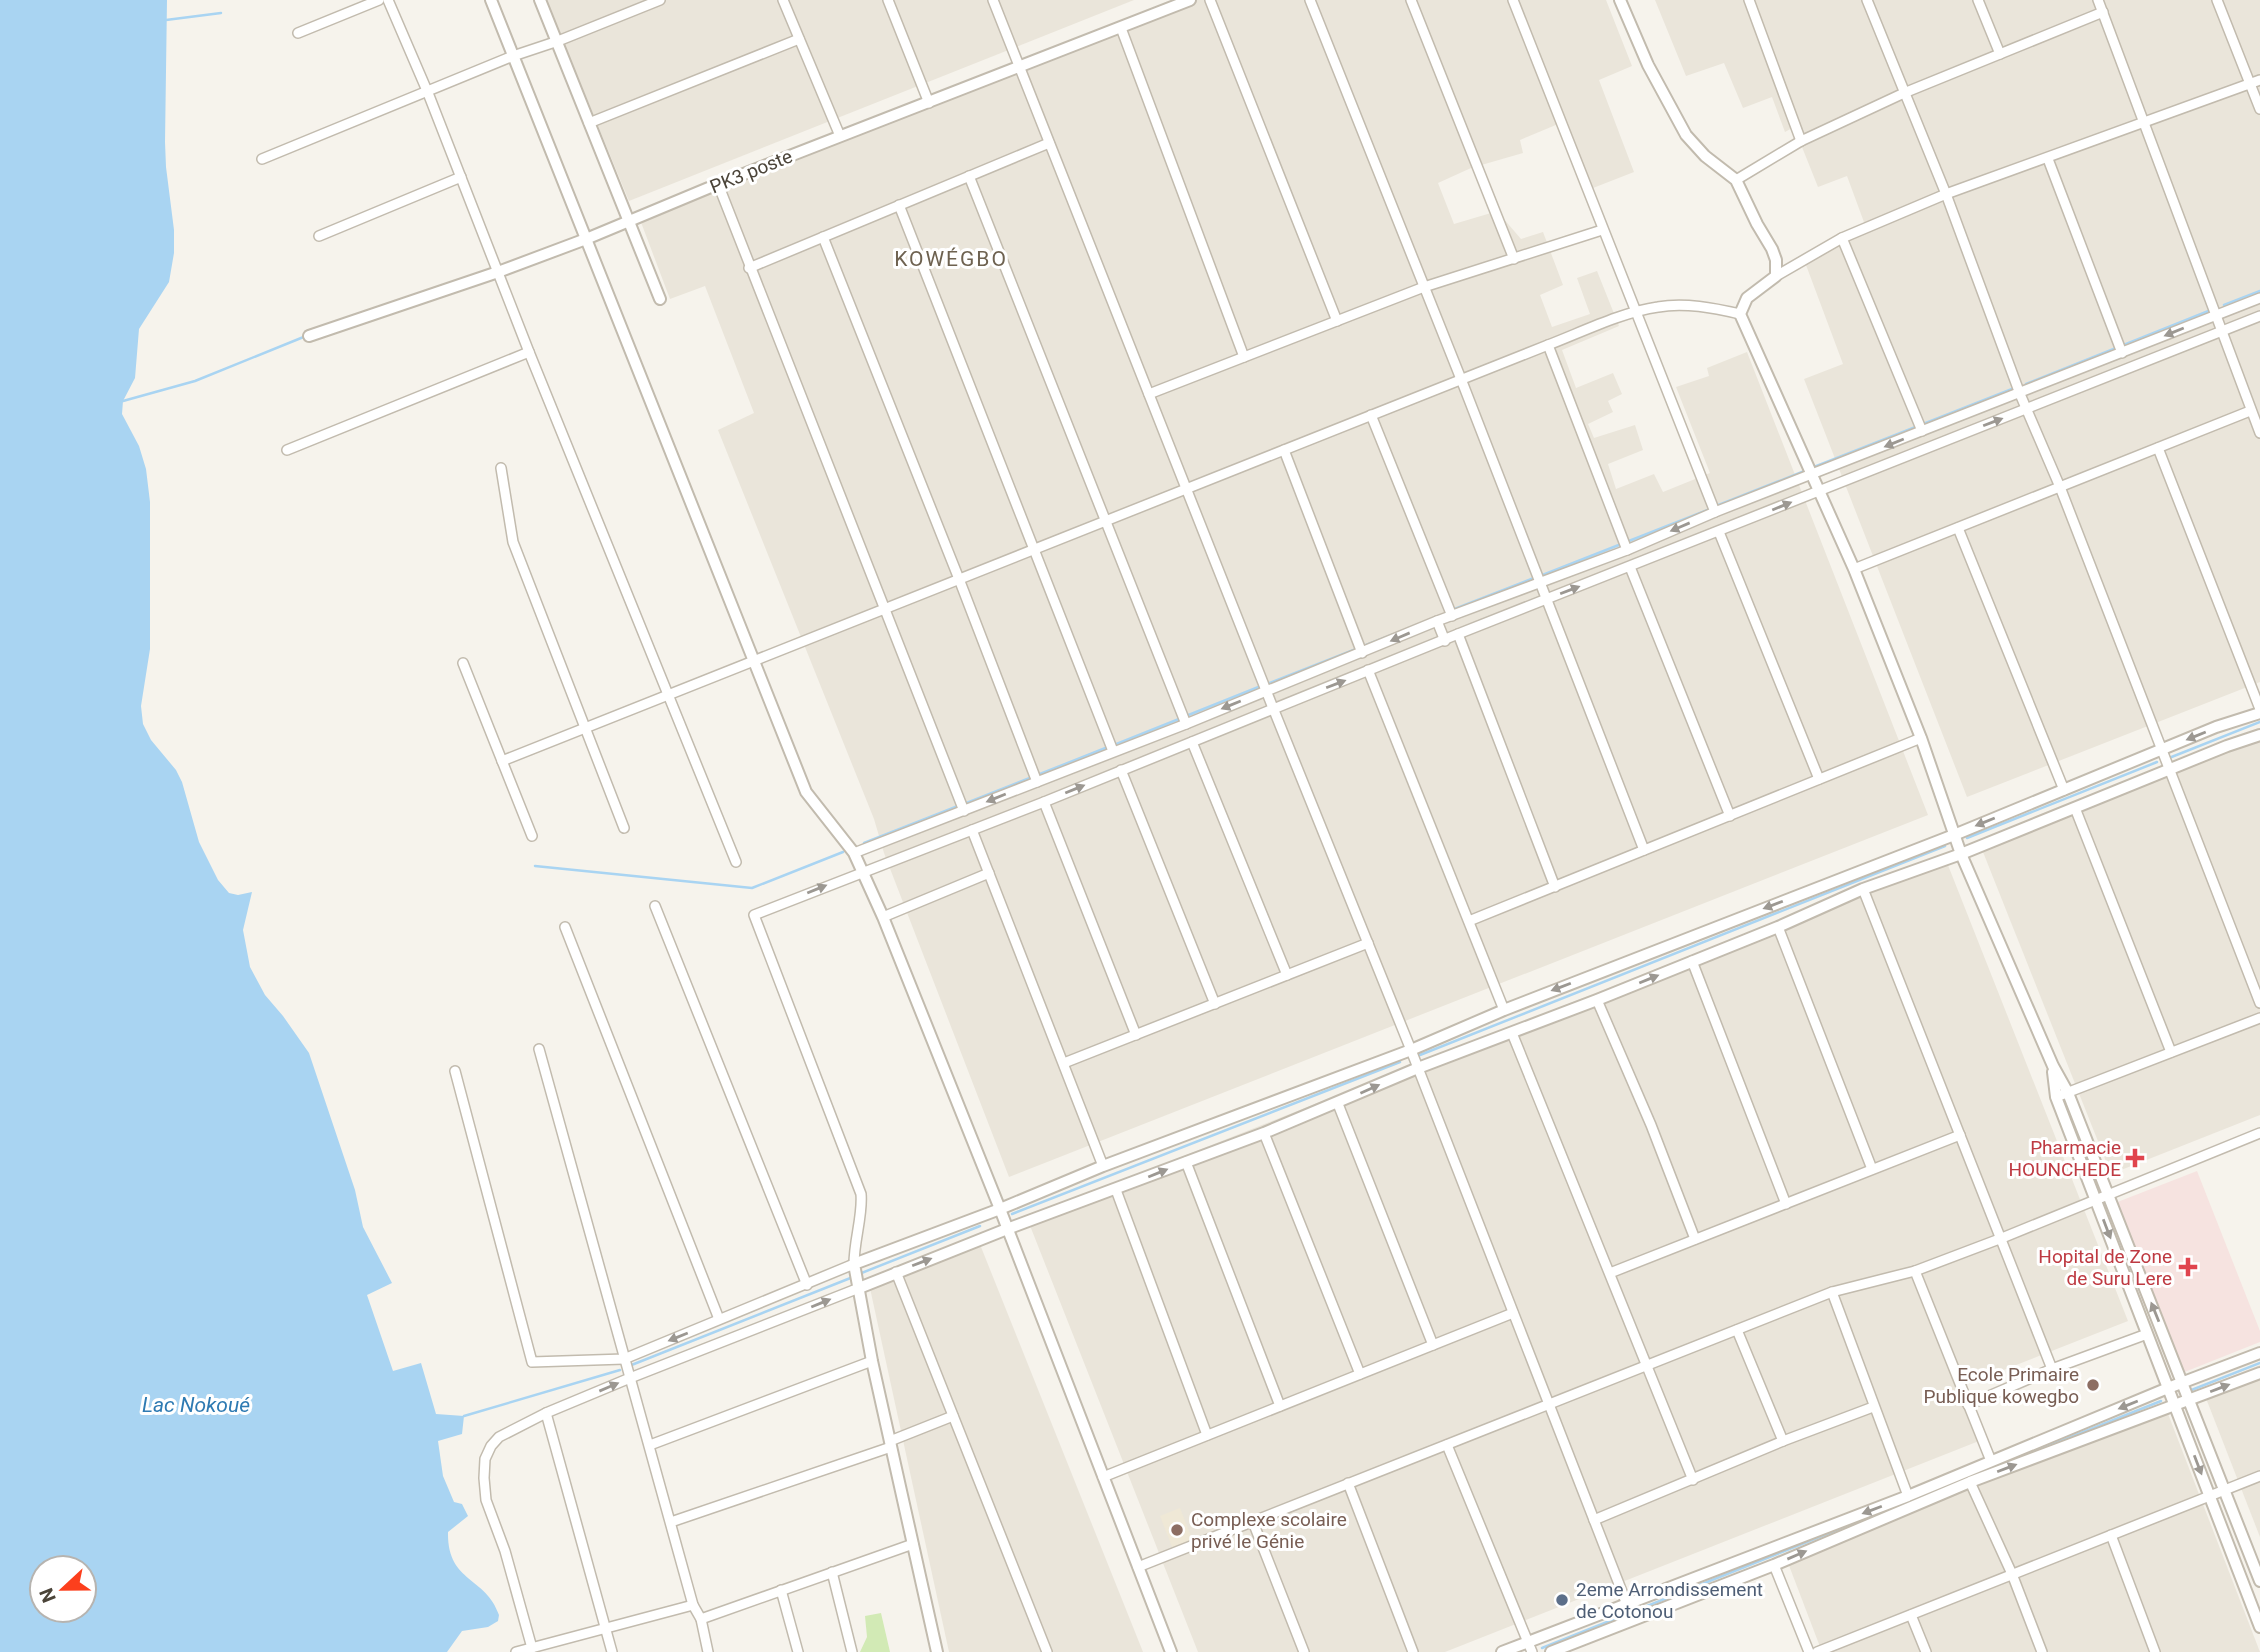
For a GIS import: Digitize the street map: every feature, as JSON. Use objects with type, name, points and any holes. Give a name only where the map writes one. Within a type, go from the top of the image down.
[{"type":"street","points":[[298,33],[379,0]]},
{"type":"street","points":[[388,0],[428,93],[529,352],[736,862]]},
{"type":"street","points":[[491,0],[806,792],[854,853],[883,917],[1000,1209],[1171,1652]]},
{"type":"street","points":[[540,0],[660,299]]},
{"type":"street","points":[[262,159],[513,56],[660,0]]},
{"type":"street","points":[[783,0],[840,136]]},
{"type":"street","points":[[888,0],[929,103]]},
{"type":"street","points":[[993,0],[1411,1050],[1626,1602]]},
{"type":"street","name":"PK3 poste","points":[[309,337],[586,239],[718,184],[1190,0]]},
{"type":"street","points":[[1210,0],[1337,321]]},
{"type":"street","points":[[1310,0],[1644,850]]},
{"type":"street","points":[[1411,0],[1514,259]]},
{"type":"street","points":[[1513,0],[1715,512]]},
{"type":"street","points":[[1620,0],[1648,65],[1686,135],[1705,156],[1736,180],[1772,249],[1776,260],[1776,276]]},
{"type":"street","points":[[1749,0],[1801,141]]},
{"type":"street","points":[[1867,0],[1946,194],[2020,394],[2060,487],[2260,1003]]},
{"type":"street","points":[[1978,0],[2000,54]]},
{"type":"street","points":[[2098,0],[2260,433]]},
{"type":"street","points":[[2217,0],[2255,82],[2260,109]]},
{"type":"street","points":[[1736,180],[1801,141],[1904,93],[2103,12]]},
{"type":"street","points":[[1121,28],[1244,357]]},
{"type":"street","points":[[589,123],[799,39]]},
{"type":"street","points":[[2255,82],[1946,194],[1842,238],[1776,276],[1747,298],[1740,314],[1854,569],[1921,738],[1961,854],[2053,1066],[2068,1093],[2260,1581]]},
{"type":"street","points":[[749,268],[1049,143]]},
{"type":"street","points":[[2048,159],[2122,353]]},
{"type":"street","points":[[969,176],[1186,724]]},
{"type":"street","points":[[319,236],[461,177]]},
{"type":"street","points":[[718,184],[964,811]]},
{"type":"street","points":[[900,205],[1113,751]]},
{"type":"street","points":[[1149,394],[1424,287],[1602,230]]},
{"type":"street","points":[[823,237],[960,579],[1037,782]]},
{"type":"street","points":[[1842,238],[1922,431]]},
{"type":"street","points":[[854,853],[1186,724],[1437,621],[1627,550],[1715,512],[2260,299]]},
{"type":"street","points":[[502,761],[1461,379],[1636,312],[1660,306],[1685,306],[1740,314]]},
{"type":"street","points":[[937,1652],[872,1361],[854,1264],[854,1242],[862,1205],[857,1181],[754,915],[1044,802],[1458,634],[2260,316]]},
{"type":"street","points":[[1548,345],[1627,550]]},
{"type":"street","points":[[287,450],[529,352]]},
{"type":"street","points":[[1854,569],[2250,411]]},
{"type":"street","points":[[1371,415],[1452,616]]},
{"type":"street","points":[[455,1071],[532,1362],[624,1359],[854,1264],[1000,1209],[1103,1166],[1411,1050],[1504,1010],[1954,835],[2260,711],[2158,448]]},
{"type":"street","points":[[1284,450],[1362,653]]},
{"type":"street","points":[[501,468],[513,542],[624,828]]},
{"type":"street","points":[[1958,528],[2064,790]]},
{"type":"street","points":[[1719,532],[1819,779]]},
{"type":"street","points":[[1630,566],[1730,816]]},
{"type":"street","points":[[1437,621],[1445,641]]},
{"type":"street","points":[[1458,634],[1555,887]]},
{"type":"street","points":[[463,663],[532,836]]},
{"type":"street","points":[[1368,670],[1504,1010]]},
{"type":"street","points":[[532,1648],[505,1551],[486,1500],[485,1460],[491,1446],[499,1437],[546,1413],[630,1378],[1007,1229],[1338,1104],[1418,1068],[1778,928],[1863,889],[1961,854],[2260,735]]},
{"type":"street","points":[[1469,921],[1921,738]]},
{"type":"street","points":[[1192,742],[1287,975]]},
{"type":"street","points":[[1121,770],[1215,1004]]},
{"type":"street","points":[[1044,802],[1136,1035]]},
{"type":"street","points":[[2075,808],[2171,1052]]},
{"type":"street","points":[[972,830],[1103,1166]]},
{"type":"street","points":[[883,917],[989,873]]},
{"type":"street","points":[[1863,889],[2052,1369]]},
{"type":"street","points":[[655,906],[807,1285]]},
{"type":"street","points":[[565,927],[719,1320]]},
{"type":"street","points":[[1778,928],[1872,1169]]},
{"type":"street","points":[[1064,1063],[1368,943]]},
{"type":"street","points":[[1692,961],[1786,1204]]},
{"type":"street","points":[[1597,1000],[1651,1125],[1695,1239]]},
{"type":"street","points":[[2056,1097],[2260,1018]]},
{"type":"street","points":[[1512,1033],[1693,1480]]},
{"type":"street","points":[[539,1049],[693,1605],[701,1619],[708,1652]]},
{"type":"street","points":[[2053,1066],[2056,1097],[2260,1627]]},
{"type":"street","points":[[1338,1104],[1433,1345]]},
{"type":"street","points":[[1264,1133],[1360,1374]]},
{"type":"street","points":[[1138,1567],[1832,1292],[1914,1271],[2260,1133]]},
{"type":"street","points":[[1610,1273],[1960,1135]]},
{"type":"street","points":[[1186,1162],[1280,1406]]},
{"type":"street","points":[[1116,1190],[1207,1435]]},
{"type":"street","points":[[1914,1271],[1991,1461]]},
{"type":"street","points":[[896,1272],[1047,1652]]},
{"type":"street","points":[[1832,1292],[1908,1496]]},
{"type":"street","points":[[1103,1477],[1513,1313]]},
{"type":"street","points":[[1737,1330],[1783,1441]]},
{"type":"street","points":[[1968,1405],[2052,1369],[2147,1334]]},
{"type":"street","points":[[1502,1652],[1530,1647],[1626,1602],[1908,1496],[2168,1388],[2260,1353]]},
{"type":"street","points":[[650,1446],[872,1361]]},
{"type":"street","points":[[1551,1652],[1774,1564],[1970,1482],[2260,1373]]},
{"type":"street","points":[[1594,1520],[1783,1441],[1873,1407]]},
{"type":"street","points":[[546,1413],[612,1652]]},
{"type":"street","points":[[671,1522],[891,1444],[953,1416]]},
{"type":"street","points":[[1447,1445],[1530,1647]]},
{"type":"street","points":[[1817,1652],[2260,1476]]},
{"type":"street","points":[[1970,1482],[2012,1574],[2042,1652]]},
{"type":"street","points":[[1348,1483],[1413,1652]]},
{"type":"street","points":[[1252,1522],[1304,1652]]},
{"type":"street","points":[[2110,1535],[2155,1652]]},
{"type":"street","points":[[701,1619],[913,1544]]},
{"type":"street","points":[[1774,1564],[1809,1652]]},
{"type":"street","points":[[832,1572],[852,1652]]},
{"type":"street","points":[[781,1590],[798,1652]]},
{"type":"street","points":[[516,1652],[693,1605]]},
{"type":"street","points":[[1911,1615],[1926,1652]]},
{"type":"shaded area","points":[[546,0],[1134,0],[629,201]]},
{"type":"shaded area","points":[[1192,0],[1606,0],[1632,66],[1599,80],[1634,172],[1593,188],[1563,122],[1520,140],[1523,153],[1471,168],[1438,183],[1454,224],[1491,213],[1497,223],[1503,218],[1521,239],[1543,232],[1563,285],[1540,295],[1552,327],[1590,314],[1577,278],[1597,271],[1619,326],[1562,350],[1576,388],[1613,373],[1622,394],[1608,401],[1613,412],[1588,424],[1594,438],[1635,425],[1643,450],[1608,464],[1616,489],[1654,474],[1663,492],[1710,473],[1676,387],[1709,376],[1707,368],[1747,352],[1928,815],[1009,1177],[884,853],[874,819],[718,430],[754,413],[705,286],[670,299],[639,217]]},
{"type":"shaded area","points":[[1655,0],[2260,0],[2260,682],[1967,797],[1804,379],[1843,364],[1803,257],[1868,233],[1847,176],[1818,187],[1794,127],[1785,132],[1772,97],[1743,108],[1724,63],[1686,76]]},
{"type":"shaded area","points":[[2260,730],[2260,1115],[2111,1174],[1979,842]]},
{"type":"shaded area","points":[[1944,855],[2128,1321],[1958,1388],[1979,1441],[1445,1652],[1198,1652],[1027,1218]]},
{"type":"shaded area","name":"Hopital de Zone de Suru Lere","points":[[2197,1171],[2260,1331],[2260,1342],[2182,1373],[2115,1203]]},
{"type":"shaded area","points":[[977,1237],[1143,1652],[949,1652],[868,1279]]},
{"type":"shaded area","points":[[2260,1365],[2260,1537],[2202,1388]]},
{"type":"shaded area","points":[[2165,1406],[2260,1652],[1822,1652],[1785,1555]]},
{"type":"shaded area","name":"Complexe scolaire privé le Génie","points":[[1180,1508],[1194,1544],[1174,1552],[1160,1516]]},
{"type":"green space","points":[[881,1613],[890,1652],[860,1652],[867,1637],[865,1616]]},
{"type":"water","name":"Lac Nokoué","points":[[0,0],[167,0],[165,142],[174,253],[169,282],[139,329],[135,378],[123,401],[122,414],[139,446],[146,469],[150,502],[150,649],[141,706],[143,724],[151,740],[176,770],[182,782],[199,842],[218,880],[229,893],[238,895],[252,892],[243,930],[250,967],[265,995],[309,1053],[355,1190],[363,1227],[392,1283],[367,1295],[393,1371],[421,1363],[436,1414],[464,1416],[462,1434],[438,1441],[443,1476],[454,1502],[462,1504],[468,1516],[448,1532],[449,1549],[460,1570],[493,1602],[499,1615],[498,1621],[488,1627],[462,1631],[447,1652],[0,1652]]},
{"type":"waterway","points":[[166,20],[221,13]]},
{"type":"waterway","points":[[2224,305],[2260,291]]},
{"type":"waterway","points":[[2026,384],[2211,310]]},
{"type":"waterway","points":[[123,401],[195,381],[306,336]]},
{"type":"waterway","points":[[1814,467],[2012,389]]},
{"type":"waterway","points":[[1716,506],[1807,470]]},
{"type":"waterway","points":[[1540,576],[1710,509]]},
{"type":"waterway","points":[[1452,610],[1534,578]]},
{"type":"waterway","points":[[1267,684],[1417,625]]},
{"type":"waterway","points":[[1186,716],[1261,686]]},
{"type":"waterway","points":[[1114,745],[1179,719]]},
{"type":"waterway","points":[[2169,758],[2260,722]]},
{"type":"waterway","points":[[964,804],[1108,747]]},
{"type":"waterway","points":[[1967,838],[2157,762]]},
{"type":"waterway","points":[[864,843],[958,806]]},
{"type":"waterway","points":[[1420,1055],[1945,846]]},
{"type":"waterway","points":[[535,866],[752,888],[843,852]]},
{"type":"waterway","points":[[1012,1214],[1400,1062]]},
{"type":"waterway","points":[[859,1274],[980,1226]]},
{"type":"waterway","points":[[629,1366],[853,1277]]},
{"type":"waterway","points":[[2189,1391],[2260,1363]]},
{"type":"waterway","points":[[464,1416],[620,1370]]},
{"type":"waterway","points":[[2013,1460],[2161,1401]]},
{"type":"waterway","points":[[1542,1648],[1922,1496]]},
{"type":"place","name":"Pharmacie HOUNCHEDE","points":[[2135,1158]]},
{"type":"place","name":"Hopital de Zone de Suru Lere","points":[[2188,1267]]},
{"type":"place","name":"Ecole Primaire Publique kowegbo","points":[[2093,1385]]},
{"type":"place","name":"Complexe scolaire privé le Génie","points":[[1177,1530]]},
{"type":"place","name":"2eme Arrondissement de Cotonou","points":[[1562,1600]]},
{"type":"district","name":"KOWÉGBO","points":[[951,259]]}]
